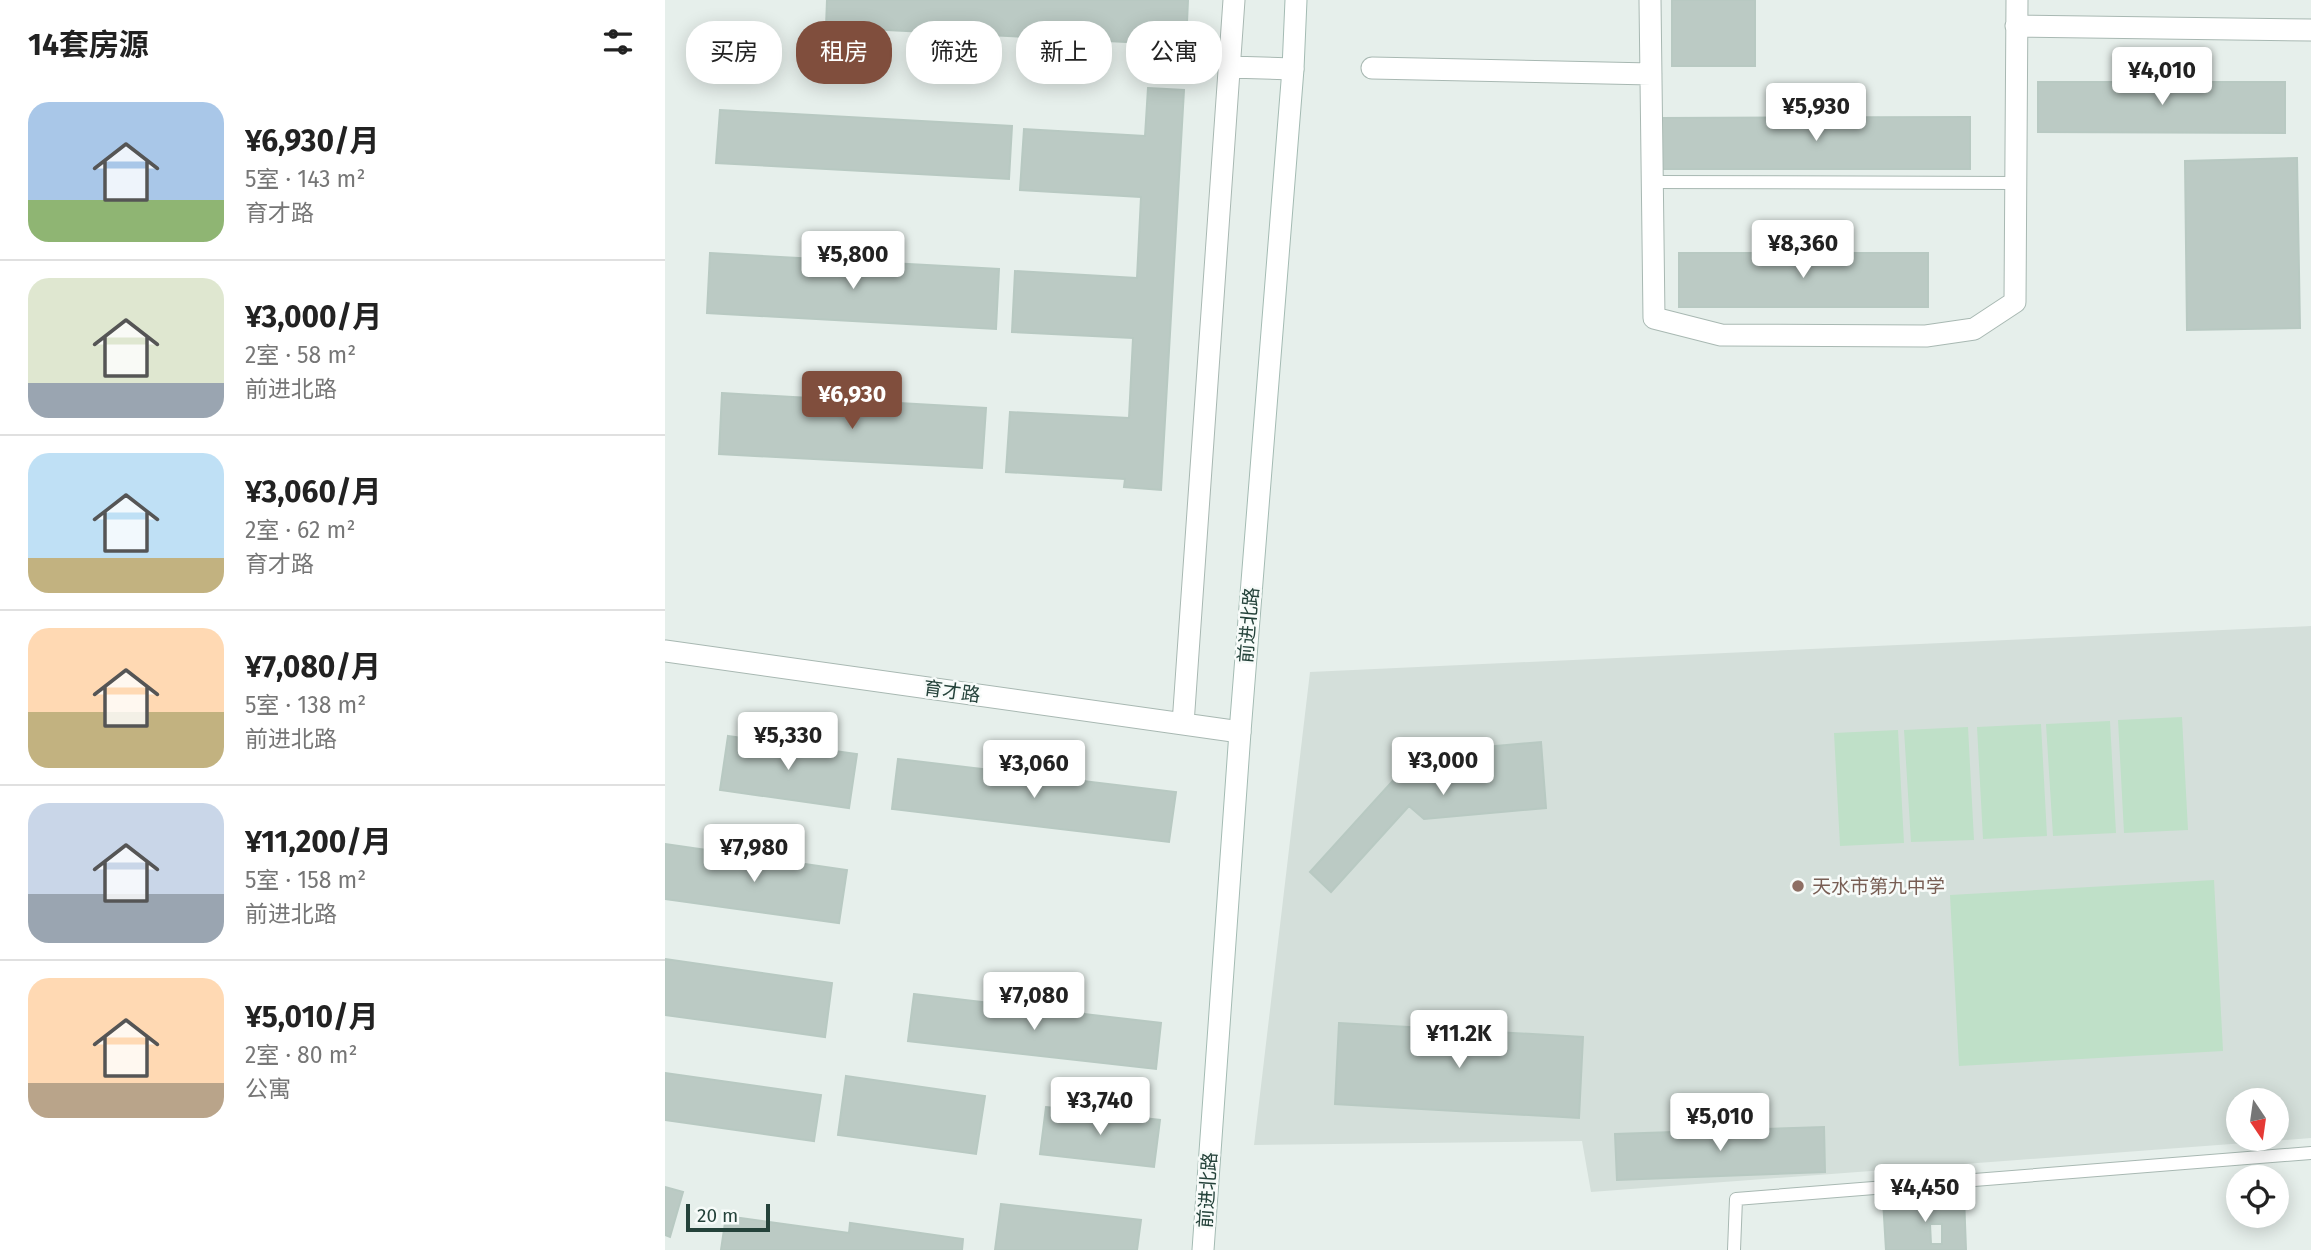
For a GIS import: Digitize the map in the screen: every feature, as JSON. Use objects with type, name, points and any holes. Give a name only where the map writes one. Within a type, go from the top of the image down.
[{"type":"street","points":[[1183,724],[1234,0]]},
{"type":"street","name":"前进北路","points":[[1203,1250],[1240,732],[1293,69],[1296,0]]},
{"type":"street","points":[[1650,0],[1654,318],[1721,335],[1844,336],[1926,336],[1974,329],[2015,302],[2017,0]]},
{"type":"street","points":[[2017,26],[2311,30]]},
{"type":"street","points":[[1229,67],[1293,69]]},
{"type":"street","points":[[1372,68],[1651,74]]},
{"type":"street","name":"育才路","points":[[665,651],[1240,732]]},
{"type":"lane","points":[[1653,182],[2015,183]]},
{"type":"lane","points":[[1734,1250],[1736,1199],[2311,1153]]},
{"type":"shaded area","name":"天水市第九中学","points":[[2311,626],[2311,1138],[2289,1140],[2289,1088],[2226,1088],[2226,1144],[1591,1192],[1582,1141],[1254,1145],[1310,672]]},
{"type":"green space","points":[[2182,717],[2188,830],[2124,833],[2118,720]]},
{"type":"green space","points":[[2110,721],[2116,833],[2053,836],[2046,724]]},
{"type":"green space","points":[[2041,724],[2047,836],[1983,839],[1977,727]]},
{"type":"green space","points":[[1968,727],[1974,840],[1911,842],[1904,730]]},
{"type":"green space","points":[[1898,730],[1904,843],[1840,846],[1834,733]]},
{"type":"green space","points":[[2214,880],[2223,1051],[1959,1066],[1950,895]]},
{"type":"building","points":[[827,0],[1188,0],[1187,21],[1126,21],[1126,42],[1112,41],[1112,21],[1016,21],[1016,36],[1002,36],[1002,21],[906,21],[906,31],[892,30],[892,21],[826,21]]},
{"type":"building","points":[[1672,0],[1755,0],[1755,66],[1672,66]]},
{"type":"building","points":[[2038,82],[2285,82],[2285,133],[2038,132]]},
{"type":"building","points":[[1148,88],[1184,90],[1161,490],[1124,487],[1125,479],[1006,472],[1010,412],[1129,418],[1133,338],[1012,332],[1015,271],[1137,278],[1141,197],[1020,190],[1024,129],[1145,136]]},
{"type":"building","points":[[720,110],[1012,126],[1009,179],[716,163]]},
{"type":"building","points":[[1970,117],[1970,169],[1661,169],[1661,118]]},
{"type":"building","points":[[2297,158],[2300,328],[2187,330],[2185,161]]},
{"type":"building","points":[[710,253],[999,269],[996,329],[707,313]]},
{"type":"building","points":[[1679,253],[1928,253],[1928,307],[1679,307]]},
{"type":"building","points":[[722,393],[986,408],[982,468],[719,454]]},
{"type":"building","points":[[728,736],[857,754],[849,808],[720,790]]},
{"type":"building","points":[[1541,742],[1546,808],[1424,819],[1409,806],[1331,892],[1310,872],[1418,753]]},
{"type":"building","points":[[898,759],[1176,792],[1169,842],[892,809]]},
{"type":"building","points":[[665,844],[847,870],[839,923],[665,899]]},
{"type":"building","points":[[665,959],[832,983],[825,1037],[665,1015]]},
{"type":"building","points":[[914,994],[1161,1023],[1156,1069],[908,1041]]},
{"type":"building","points":[[1339,1023],[1583,1037],[1579,1118],[1335,1104]]},
{"type":"building","points":[[665,1073],[821,1095],[814,1141],[665,1120]]},
{"type":"building","points":[[846,1076],[985,1096],[976,1154],[838,1135]]},
{"type":"building","points":[[1046,1107],[1160,1120],[1154,1167],[1040,1154]]},
{"type":"building","points":[[1824,1127],[1825,1172],[1617,1180],[1615,1134]]},
{"type":"building","points":[[665,1187],[683,1192],[670,1237],[665,1235]]},
{"type":"building","points":[[1964,1196],[1966,1250],[1886,1250],[1883,1200]],"holes":[[[1930,1224],[1942,1224],[1942,1244],[1931,1244]]]},
{"type":"building","points":[[1001,1204],[1141,1220],[1137,1250],[995,1250]]},
{"type":"building","points":[[726,1216],[849,1233],[850,1223],[963,1239],[962,1250],[721,1250]]},
{"type":"place","name":"天水市第九中学","points":[[1798,886]]}]
